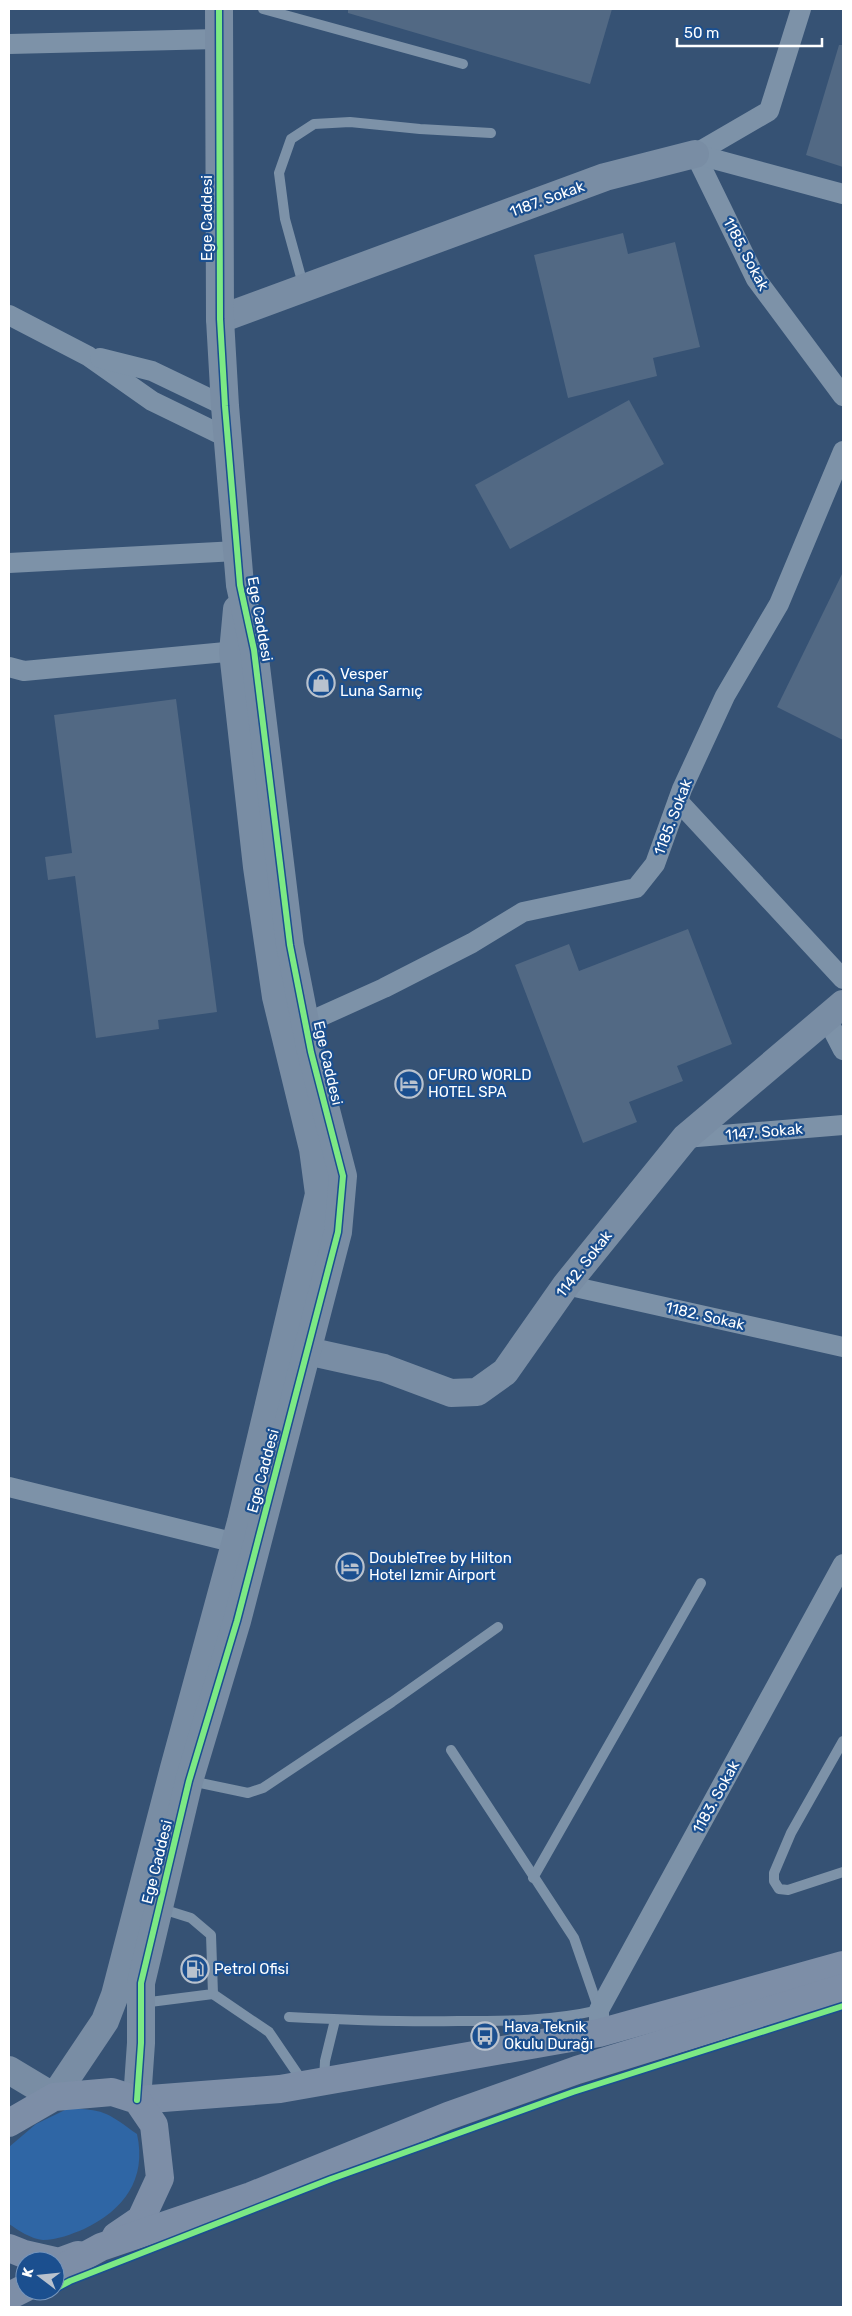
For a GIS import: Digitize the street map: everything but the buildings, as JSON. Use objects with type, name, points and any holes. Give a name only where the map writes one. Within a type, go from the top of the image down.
[{"type":"main road","points":[[9,2123],[54,2097],[112,2092],[137,2100],[280,2089],[315,2083],[843,1965]]},
{"type":"main road","points":[[9,2248],[24,2254],[59,2262],[251,2196],[448,2116],[577,2070],[843,1988]]},
{"type":"main road","points":[[65,2267],[101,2247],[141,2219],[160,2178],[154,2125],[137,2100]]},
{"type":"street","name":"Ege Caddesi","points":[[137,2100],[141,2043],[141,1983],[189,1781],[239,1612],[295,1348],[319,1194],[295,1028],[290,945],[243,651],[240,585],[220,320],[219,9]]},
{"type":"street","name":"1187. Sokak","points":[[220,320],[605,177],[695,154],[769,111],[801,9]]},
{"type":"street","points":[[9,44],[218,40]]},
{"type":"street","points":[[695,154],[843,194]]},
{"type":"street","name":"1185. Sokak","points":[[695,154],[756,279],[843,396]]},
{"type":"street","points":[[9,315],[88,356],[152,401],[228,438]]},
{"type":"street","points":[[88,356],[152,371],[225,406]]},
{"type":"street","name":"1185. Sokak","points":[[295,1028],[384,988],[472,943],[523,912],[636,888],[655,864],[678,801],[725,696],[779,604],[843,452]]},
{"type":"street","points":[[9,563],[237,551]]},
{"type":"street","points":[[9,667],[24,671],[243,651]]},
{"type":"street","points":[[678,801],[843,979]]},
{"type":"street","points":[[835,1011],[843,1050]]},
{"type":"street","name":"1142. Sokak","points":[[295,1348],[384,1368],[451,1393],[477,1392],[504,1372],[566,1285],[685,1138],[835,1011]]},
{"type":"street","name":"1147. Sokak","points":[[685,1138],[843,1125]]},
{"type":"street","name":"1182. Sokak","points":[[566,1285],[843,1347]]},
{"type":"street","points":[[9,2070],[54,2097],[105,2021],[115,1995],[171,1777],[236,1543],[295,1348]]},
{"type":"street","points":[[9,1487],[236,1543]]},
{"type":"street","name":"1183. Sokak","points":[[599,2021],[843,1564]]},
{"type":"lane","points":[[263,9],[463,64]]},
{"type":"lane","points":[[304,288],[286,219],[279,173],[291,139],[314,124],[350,122],[420,129],[491,133]]},
{"type":"lane","points":[[533,1878],[701,1582]]},
{"type":"lane","points":[[189,1781],[248,1793],[263,1788],[392,1702],[498,1627]]},
{"type":"lane","points":[[843,1741],[791,1833],[774,1873],[774,1882],[779,1889],[788,1890],[843,1872]]},
{"type":"lane","points":[[289,2017],[335,2020],[499,2021],[563,2018],[599,2021],[574,1938],[451,1750]]},
{"type":"lane","points":[[159,1908],[191,1918],[211,1935],[213,1994]]},
{"type":"lane","points":[[141,2003],[213,1994],[270,2032],[315,2083],[325,2061],[335,2020]]},
{"type":"shaded area","points":[[67,2109],[105,2113],[137,2134],[139,2165],[129,2191],[111,2212],[75,2233],[54,2239],[38,2239],[25,2234],[9,2224],[9,2147],[36,2124]]},
{"type":"cycle path","points":[[137,2100],[141,2043],[141,1983],[189,1781],[237,1621],[338,1232],[343,1176],[311,1052],[290,945],[254,650],[240,585],[225,406],[220,319],[219,9]]},
{"type":"cycle path","points":[[65,2284],[331,2179],[573,2092],[843,2006]]},
{"type":"place","name":"Vesper Luna Sarnıç","points":[[321,683]]},
{"type":"place","name":"OFURO WORLD HOTEL SPA","points":[[409,1084]]},
{"type":"place","name":"DoubleTree by Hilton Hotel Izmir Airport","points":[[350,1567]]},
{"type":"place","name":"Petrol Ofisi","points":[[195,1969]]},
{"type":"place","name":"Hava Teknik Okulu Durağı","points":[[485,2036]]}]
